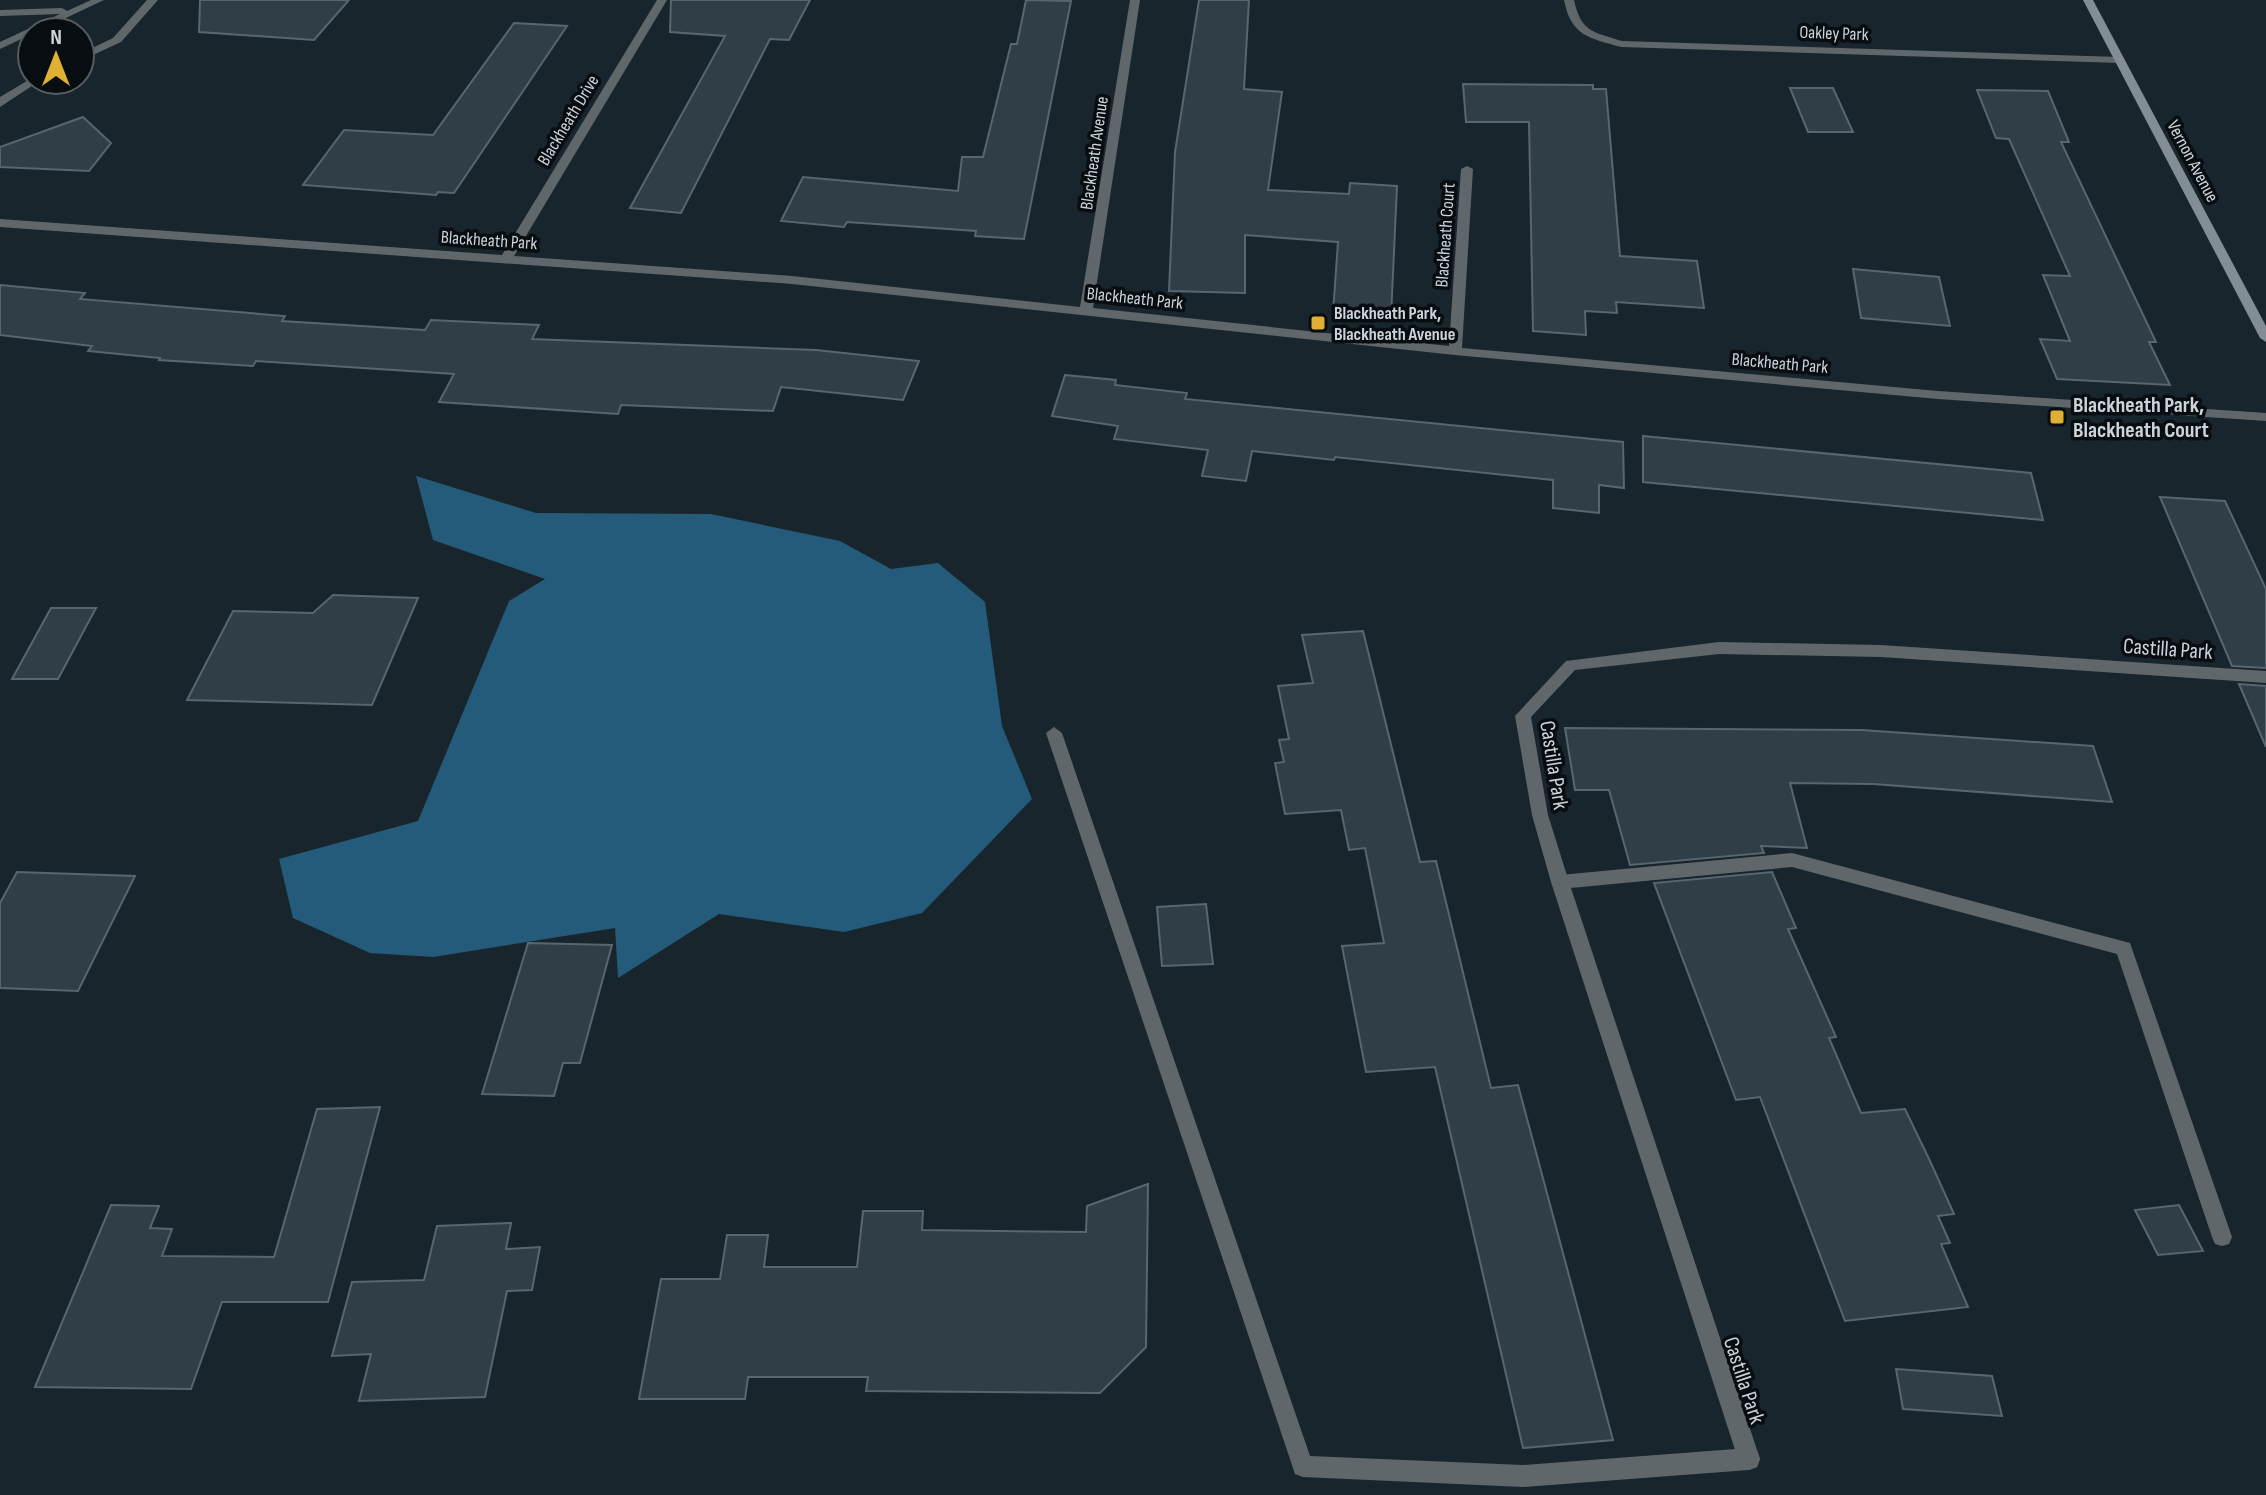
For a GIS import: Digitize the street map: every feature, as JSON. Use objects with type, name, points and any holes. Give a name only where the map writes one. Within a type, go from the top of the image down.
[{"type":"main road","name":"Vernon Avenue","points":[[2088,0],[2266,338]]},
{"type":"street","points":[[0,46],[99,0]]},
{"type":"street","points":[[96,50],[117,40],[153,0]]},
{"type":"street","name":"Blackheath Drive","points":[[506,259],[662,0]]},
{"type":"street","name":"Blackheath Avenue","points":[[1086,311],[1135,0]]},
{"type":"street","name":"Oakley Park","points":[[1569,0],[1572,15],[1583,32],[1621,44],[2120,60]]},
{"type":"street","points":[[0,13],[79,10]]},
{"type":"street","points":[[0,104],[16,91]]},
{"type":"street","name":"Blackheath Court","points":[[1455,351],[1467,169]]},
{"type":"street","name":"Blackheath Park","points":[[0,223],[792,280],[1455,351],[1938,395],[2266,417]]},
{"type":"street","name":"Castilla Park","points":[[1054,733],[1303,1466],[1523,1476],[1749,1459],[1560,882],[1540,815],[1523,716],[1571,665],[1719,648],[1881,651],[2266,677]]},
{"type":"street","points":[[1560,882],[1792,860],[2124,948],[2222,1237]]},
{"type":"shaded area","points":[[416,476],[536,513],[711,514],[840,541],[891,569],[938,563],[985,602],[1002,726],[1032,799],[922,913],[844,932],[719,914],[618,978],[615,928],[433,957],[370,953],[293,918],[279,859],[418,821],[509,601],[545,579],[433,540]]},
{"type":"building","points":[[200,0],[349,0],[314,40],[199,32]]},
{"type":"building","points":[[671,0],[810,0],[789,40],[770,39],[681,213],[630,208],[725,36],[670,32]]},
{"type":"building","points":[[1026,0],[1071,1],[1024,239],[975,236],[976,231],[847,222],[844,227],[781,221],[803,177],[958,191],[962,157],[983,157],[1011,44],[1017,44]]},
{"type":"building","points":[[1199,0],[1249,0],[1244,89],[1282,92],[1268,190],[1349,194],[1350,183],[1397,186],[1391,317],[1333,313],[1338,242],[1245,235],[1245,293],[1169,291],[1175,152]]},
{"type":"building","points":[[514,23],[567,26],[454,193],[438,192],[436,195],[303,185],[344,130],[433,135]]},
{"type":"building","points":[[1463,84],[1593,85],[1593,89],[1606,89],[1620,256],[1697,261],[1704,308],[1616,302],[1617,313],[1585,311],[1586,335],[1533,331],[1529,122],[1466,122]]},
{"type":"building","points":[[1790,88],[1833,88],[1853,132],[1808,132]]},
{"type":"building","points":[[1977,90],[2048,91],[2069,142],[2061,142],[2156,342],[2149,342],[2170,385],[2057,379],[2040,339],[2070,341],[2043,275],[2070,276],[2009,139],[1996,138]]},
{"type":"building","points":[[83,117],[111,143],[89,171],[0,167],[0,147]]},
{"type":"building","points":[[1853,269],[1939,277],[1950,326],[1861,318]]},
{"type":"building","points":[[0,285],[85,293],[80,299],[285,316],[282,321],[425,330],[431,320],[539,325],[532,339],[816,350],[919,361],[903,400],[781,387],[773,411],[621,405],[618,414],[439,402],[454,374],[256,361],[253,366],[159,360],[88,351],[92,346],[0,335]]},
{"type":"building","points":[[1065,375],[1116,380],[1115,385],[1187,393],[1185,399],[1623,442],[1624,488],[1599,485],[1599,513],[1553,508],[1553,480],[1252,451],[1246,481],[1202,476],[1208,450],[1114,439],[1118,426],[1052,416]]},
{"type":"building","points":[[1643,436],[2031,473],[2043,520],[1643,482]]},
{"type":"building","points":[[2160,497],[2225,501],[2266,589],[2266,668],[2232,666]]},
{"type":"building","points":[[333,595],[418,598],[372,705],[187,700],[233,611],[313,613]]},
{"type":"building","points":[[51,608],[96,608],[58,679],[12,679]]},
{"type":"building","points":[[1363,631],[1420,862],[1436,861],[1491,1088],[1518,1085],[1613,1440],[1523,1448],[1435,1067],[1366,1072],[1342,946],[1384,943],[1365,848],[1349,850],[1341,810],[1285,814],[1275,763],[1284,762],[1279,740],[1289,739],[1278,686],[1313,683],[1302,635]]},
{"type":"building","points":[[2239,684],[2266,686],[2266,747]]},
{"type":"building","points":[[1565,728],[1862,730],[2093,746],[2112,802],[1873,784],[1790,783],[1807,848],[1761,846],[1764,853],[1630,865],[1609,790],[1575,790]]},
{"type":"building","points":[[17,872],[135,876],[78,991],[0,988],[0,903]]},
{"type":"building","points":[[1772,872],[1796,928],[1788,929],[1836,1037],[1829,1038],[1861,1113],[1905,1109],[1954,1214],[1938,1216],[1950,1243],[1941,1244],[1968,1307],[1845,1321],[1760,1097],[1736,1100],[1654,883]]},
{"type":"building","points":[[1206,904],[1213,964],[1162,966],[1157,907]]},
{"type":"building","points":[[528,943],[612,945],[580,1063],[563,1063],[554,1096],[482,1094]]},
{"type":"building","points":[[380,1107],[328,1302],[222,1302],[191,1389],[35,1387],[111,1205],[159,1206],[150,1228],[172,1229],[162,1256],[274,1257],[317,1109]]},
{"type":"building","points":[[1148,1184],[1146,1347],[1100,1393],[866,1391],[868,1377],[748,1377],[745,1399],[639,1399],[661,1279],[720,1279],[727,1235],[768,1235],[764,1267],[857,1267],[863,1211],[923,1211],[922,1230],[1086,1232],[1087,1206]]},
{"type":"building","points":[[2179,1205],[2203,1251],[2158,1255],[2135,1210]]},
{"type":"building","points":[[511,1223],[506,1249],[540,1247],[532,1290],[507,1291],[485,1397],[359,1401],[371,1354],[332,1356],[352,1282],[424,1280],[437,1226]]},
{"type":"building","points":[[1896,1369],[1992,1376],[2002,1416],[1903,1409]]},
{"type":"place","name":"Blackheath Park, Blackheath Avenue","points":[[1318,323]]},
{"type":"place","name":"Blackheath Park, Blackheath Court","points":[[2057,417]]}]
